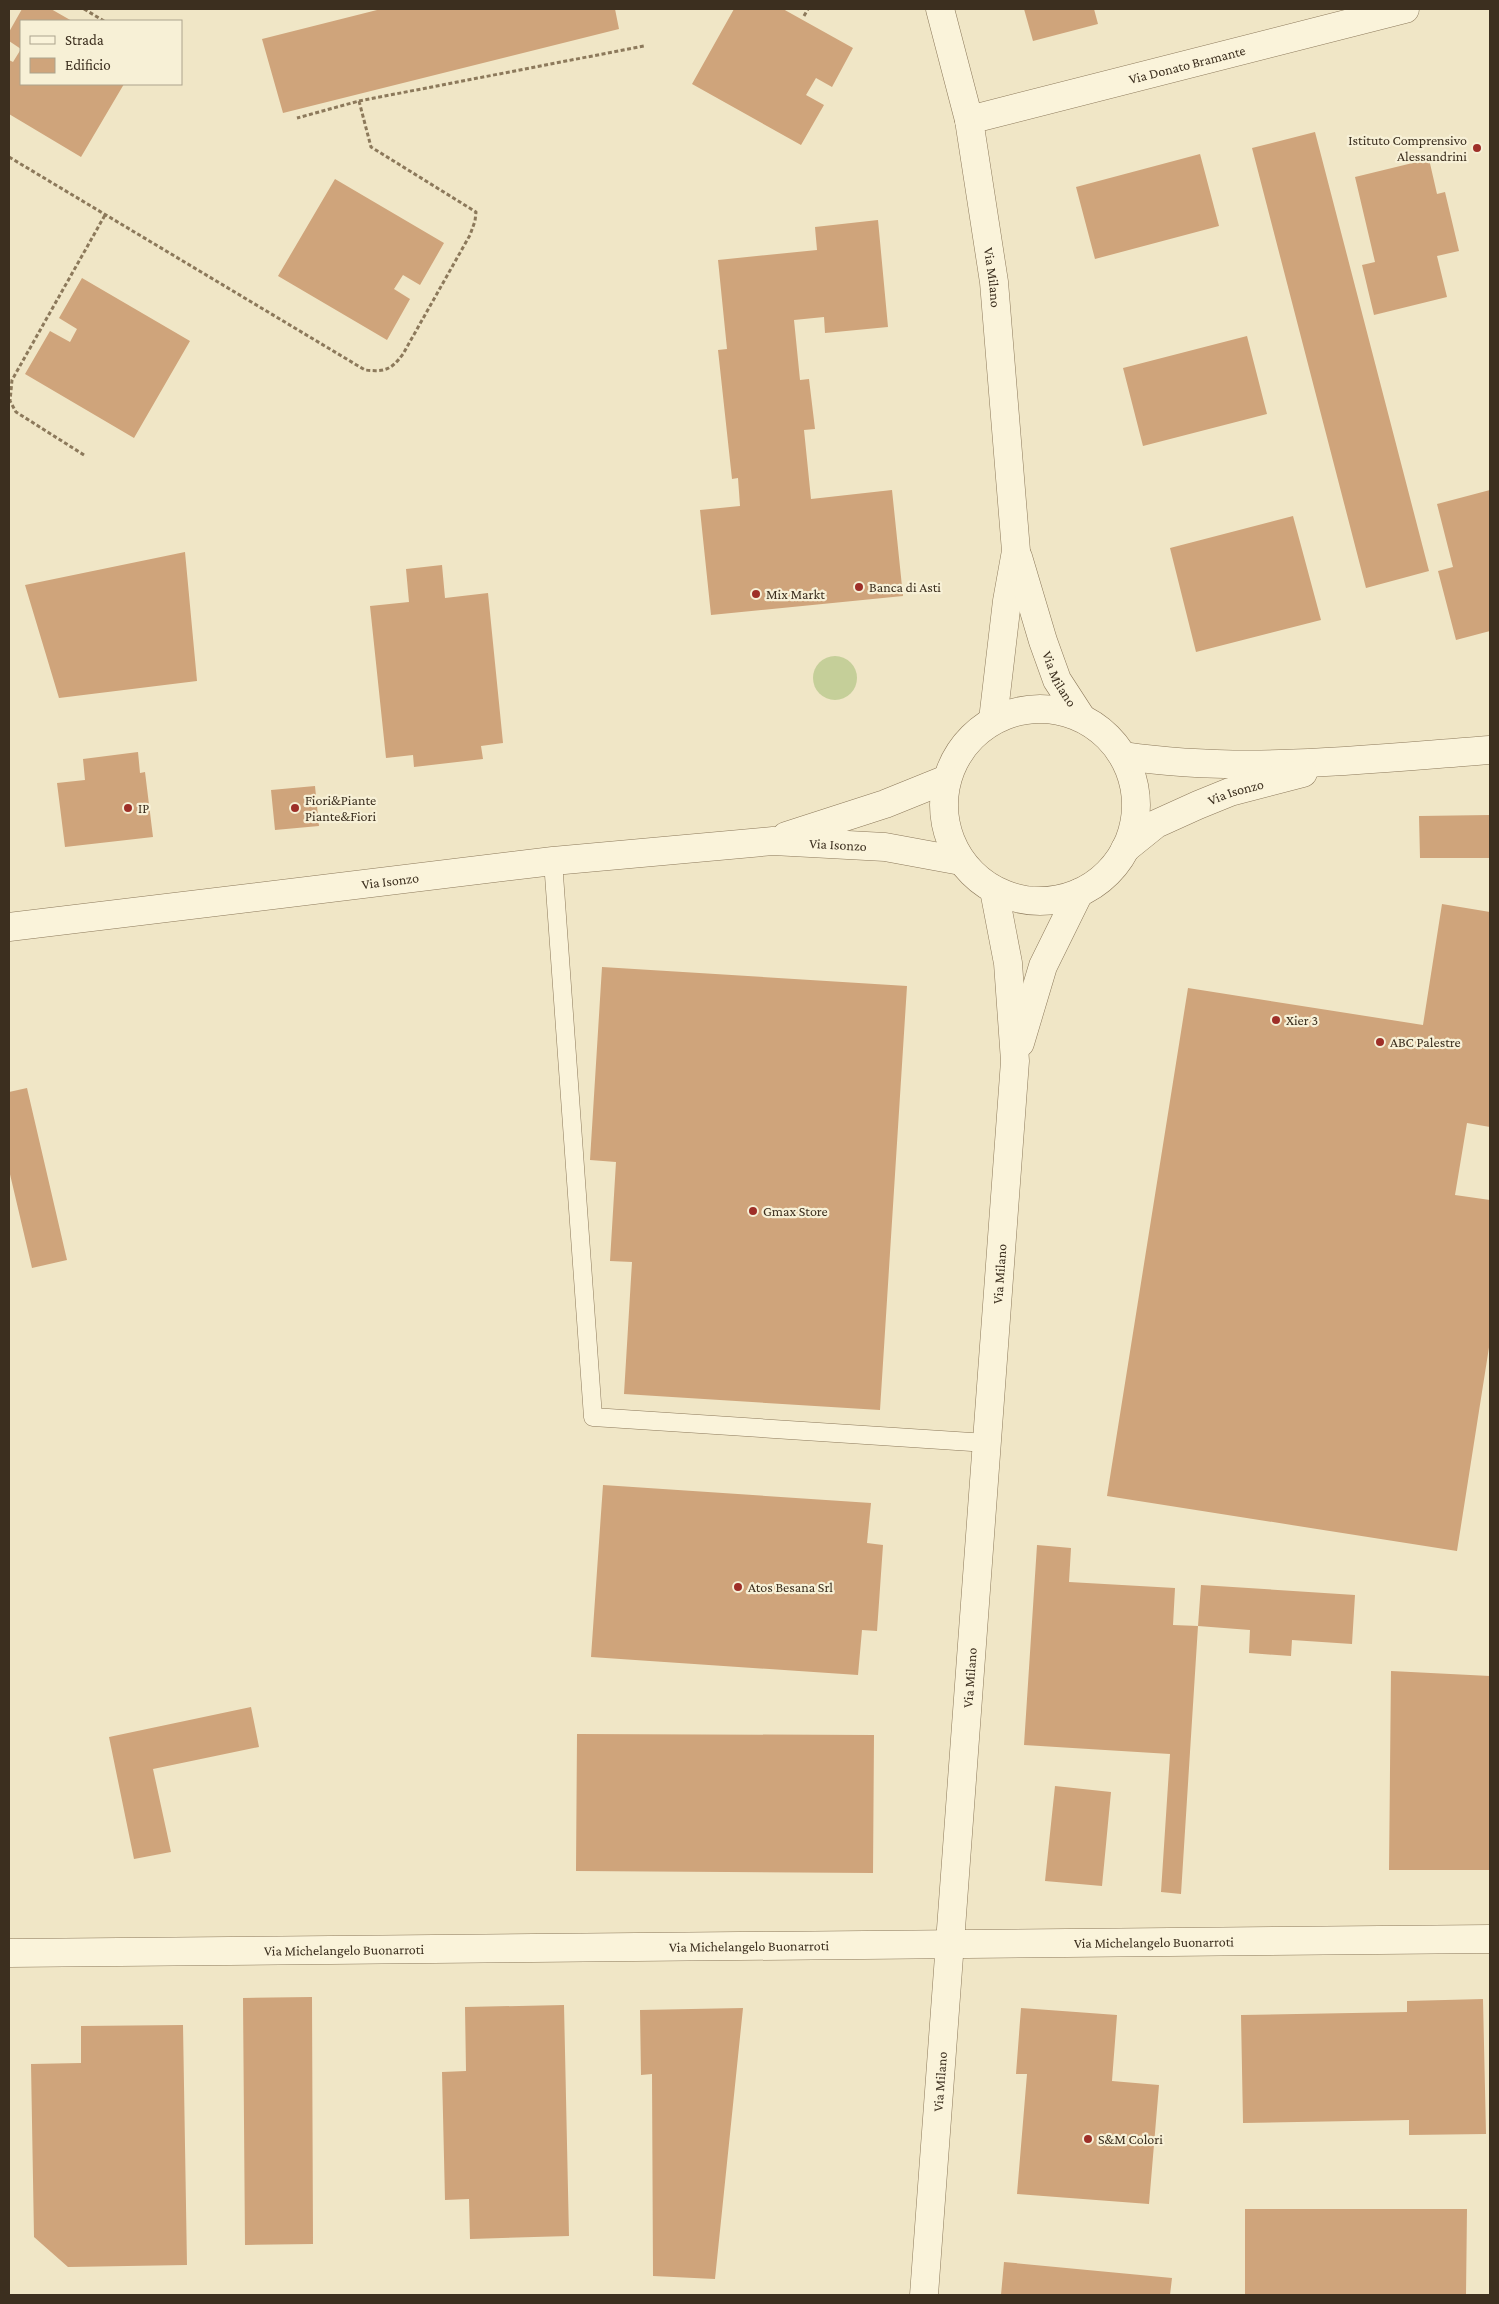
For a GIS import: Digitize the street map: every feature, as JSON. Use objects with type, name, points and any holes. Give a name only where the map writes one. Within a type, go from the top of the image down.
[{"type":"street","name":"Via Milano","points":[[940,9],[968,120],[994,282],[1016,551],[1043,641],[1057,680],[1081,717]]},
{"type":"street","name":"Via Donato Bramante","points":[[968,120],[1405,9]]},
{"type":"street","name":"Via Milano","points":[[993,720],[1016,551]]},
{"type":"street","points":[[1036,708],[1059,710],[1081,717],[1098,727],[1124,756],[1135,787],[1136,818],[1125,849],[1106,876],[1079,894],[1051,901],[1021,900],[994,890],[976,878],[961,861],[948,835],[943,807],[947,779],[954,761],[964,745],[977,731],[993,720],[1014,712],[1036,708]]},
{"type":"street","name":"Via Isonzo","points":[[1124,756],[1157,761],[1222,764],[1357,760],[1490,750]]},
{"type":"street","name":"Via Isonzo","points":[[1125,849],[1156,824],[1230,792],[1357,760]]},
{"type":"street","name":"Via Isonzo","points":[[773,841],[885,804],[947,779]]},
{"type":"street","name":"Via Isonzo","points":[[9,928],[553,861],[773,841],[885,847],[961,861]]},
{"type":"street","name":"Via Milano","points":[[924,2295],[1015,1061],[1008,963],[994,890]]},
{"type":"street","name":"Via Milano","points":[[1015,1061],[1043,966],[1079,894]]},
{"type":"street","name":"Via Michelangelo Buonarroti","points":[[9,1953],[1490,1939]]},
{"type":"lane","points":[[553,861],[593,1417],[987,1443]]},
{"type":"path","points":[[84,9],[102,20]]},
{"type":"path","points":[[804,16],[808,9]]},
{"type":"path","points":[[297,118],[359,101],[644,46]]},
{"type":"path","points":[[9,157],[365,370],[379,372],[394,367],[470,235],[476,212],[371,147],[359,101]]},
{"type":"path","points":[[84,455],[16,412],[10,402],[12,380],[105,215]]},
{"type":"green space","points":[[839,656],[851,662],[856,669],[856,687],[851,694],[844,699],[831,700],[819,694],[814,687],[813,674],[819,662],[826,657]]},
{"type":"building","points":[[22,9],[51,9],[70,20],[20,20],[20,48],[9,41],[9,32]]},
{"type":"building","points":[[381,9],[615,9],[619,29],[283,113],[262,39]]},
{"type":"building","points":[[734,9],[783,9],[853,48],[832,87],[816,78],[806,95],[824,105],[801,145],[692,84]]},
{"type":"building","points":[[1024,9],[1094,9],[1098,24],[1033,41]]},
{"type":"building","points":[[20,51],[20,85],[123,85],[81,157],[9,114],[9,60],[13,62]]},
{"type":"building","points":[[1315,132],[1429,571],[1366,588],[1252,148]]},
{"type":"building","points":[[1200,154],[1219,226],[1095,259],[1076,187]]},
{"type":"building","points":[[1429,159],[1437,194],[1445,192],[1459,251],[1437,256],[1447,297],[1374,315],[1362,265],[1375,262],[1355,177]]},
{"type":"building","points":[[335,179],[444,243],[420,285],[403,275],[394,289],[410,299],[387,340],[278,276]]},
{"type":"building","points":[[878,220],[888,327],[825,333],[824,317],[794,320],[800,380],[809,379],[815,429],[804,430],[811,499],[892,490],[903,596],[711,615],[700,510],[740,506],[738,478],[732,479],[718,350],[727,349],[718,260],[817,250],[815,227]]},
{"type":"building","points":[[82,278],[190,341],[134,438],[25,374],[50,331],[70,342],[77,329],[59,318]]},
{"type":"building","points":[[1247,336],[1267,414],[1143,446],[1123,368]]},
{"type":"building","points":[[1490,490],[1490,631],[1456,640],[1438,571],[1453,567],[1437,504]]},
{"type":"building","points":[[1293,516],[1321,620],[1196,652],[1170,548]]},
{"type":"building","points":[[185,552],[197,681],[59,698],[25,585]]},
{"type":"building","points":[[442,565],[445,598],[488,593],[503,743],[481,746],[483,759],[414,767],[413,755],[386,758],[370,606],[409,602],[406,569]]},
{"type":"building","points":[[138,752],[140,773],[145,772],[153,837],[65,847],[57,783],[85,780],[83,759]]},
{"type":"building","name":"Fiori&Piante Piante&Fiori","points":[[315,786],[319,826],[275,830],[271,790]]},
{"type":"building","points":[[1490,815],[1490,858],[1420,858],[1419,816]]},
{"type":"building","points":[[1442,904],[1490,912],[1490,1127],[1467,1123],[1455,1195],[1490,1200],[1490,1341],[1457,1551],[1107,1496],[1188,988],[1423,1025]]},
{"type":"building","name":"Gmax Store","points":[[602,967],[907,986],[880,1410],[624,1394],[632,1262],[610,1261],[616,1162],[590,1160]]},
{"type":"building","points":[[27,1088],[67,1260],[32,1268],[9,1170],[9,1092]]},
{"type":"building","name":"Atos Besana Srl","points":[[603,1485],[871,1503],[867,1543],[883,1545],[877,1631],[862,1630],[858,1675],[591,1657]]},
{"type":"building","points":[[1037,1545],[1071,1548],[1069,1582],[1175,1588],[1173,1625],[1198,1626],[1181,1894],[1161,1892],[1170,1754],[1024,1745]]},
{"type":"building","points":[[1201,1585],[1355,1595],[1352,1644],[1292,1640],[1291,1656],[1249,1653],[1250,1630],[1198,1626]]},
{"type":"building","points":[[1391,1671],[1490,1676],[1490,1870],[1389,1870]]},
{"type":"building","points":[[251,1707],[259,1747],[153,1769],[171,1852],[134,1859],[109,1737]]},
{"type":"building","points":[[577,1734],[874,1735],[873,1873],[576,1871]]},
{"type":"building","points":[[1055,1786],[1111,1792],[1102,1886],[1045,1881]]},
{"type":"building","points":[[312,1997],[313,2244],[245,2245],[243,1998]]},
{"type":"building","points":[[1483,1999],[1486,2134],[1409,2135],[1409,2120],[1243,2123],[1241,2015],[1407,2012],[1407,2001]]},
{"type":"building","points":[[564,2005],[569,2236],[470,2239],[469,2199],[445,2200],[442,2072],[466,2071],[465,2007]]},
{"type":"building","points":[[743,2008],[715,2279],[653,2276],[652,2074],[641,2075],[640,2010]]},
{"type":"building","name":"S&M Colori","points":[[1021,2008],[1117,2015],[1112,2081],[1159,2085],[1149,2204],[1017,2194],[1027,2074],[1016,2074]]},
{"type":"building","points":[[183,2025],[187,2265],[68,2267],[34,2237],[31,2064],[81,2063],[81,2026]]},
{"type":"building","points":[[1245,2209],[1467,2209],[1466,2295],[1245,2295]]},
{"type":"building","points":[[1004,2262],[1172,2278],[1170,2295],[1001,2295]]},
{"type":"place","name":"Istituto Comprensivo Alessandrini","points":[[1477,148]]},
{"type":"place","name":"Banca di Asti","points":[[859,587]]},
{"type":"place","name":"Mix Markt","points":[[756,594]]},
{"type":"place","name":"IP","points":[[128,808]]},
{"type":"place","name":"Fiori&Piante Piante&Fiori","points":[[295,808]]},
{"type":"place","name":"Xier 3","points":[[1276,1020]]},
{"type":"place","name":"ABC Palestre","points":[[1380,1042]]},
{"type":"place","name":"Gmax Store","points":[[753,1211]]},
{"type":"place","name":"Atos Besana Srl","points":[[738,1587]]},
{"type":"place","name":"S&M Colori","points":[[1088,2139]]}]
